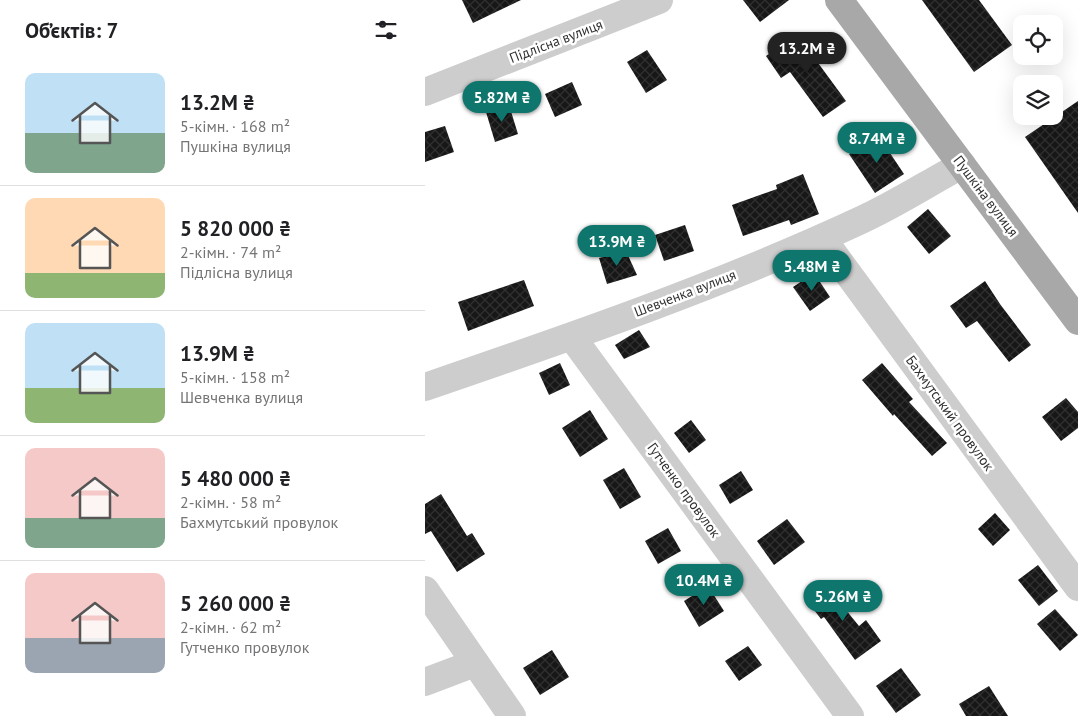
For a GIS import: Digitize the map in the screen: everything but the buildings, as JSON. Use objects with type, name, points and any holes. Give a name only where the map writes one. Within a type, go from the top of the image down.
[{"type":"main road","name":"Пушкіна вулиця","points":[[839,0],[1078,321]]},
{"type":"street","name":"Підлісна вулиця","points":[[425,92],[659,0]]},
{"type":"street","name":"Шевченка вулиця","points":[[425,387],[572,337],[777,258],[862,220],[962,165]]},
{"type":"street","name":"Бахмутський провулок","points":[[822,238],[1078,587]]},
{"type":"street","name":"Гутченко провулок","points":[[572,337],[850,716]]},
{"type":"street","points":[[425,590],[512,716]]},
{"type":"street","points":[[425,682],[475,663]]}]
